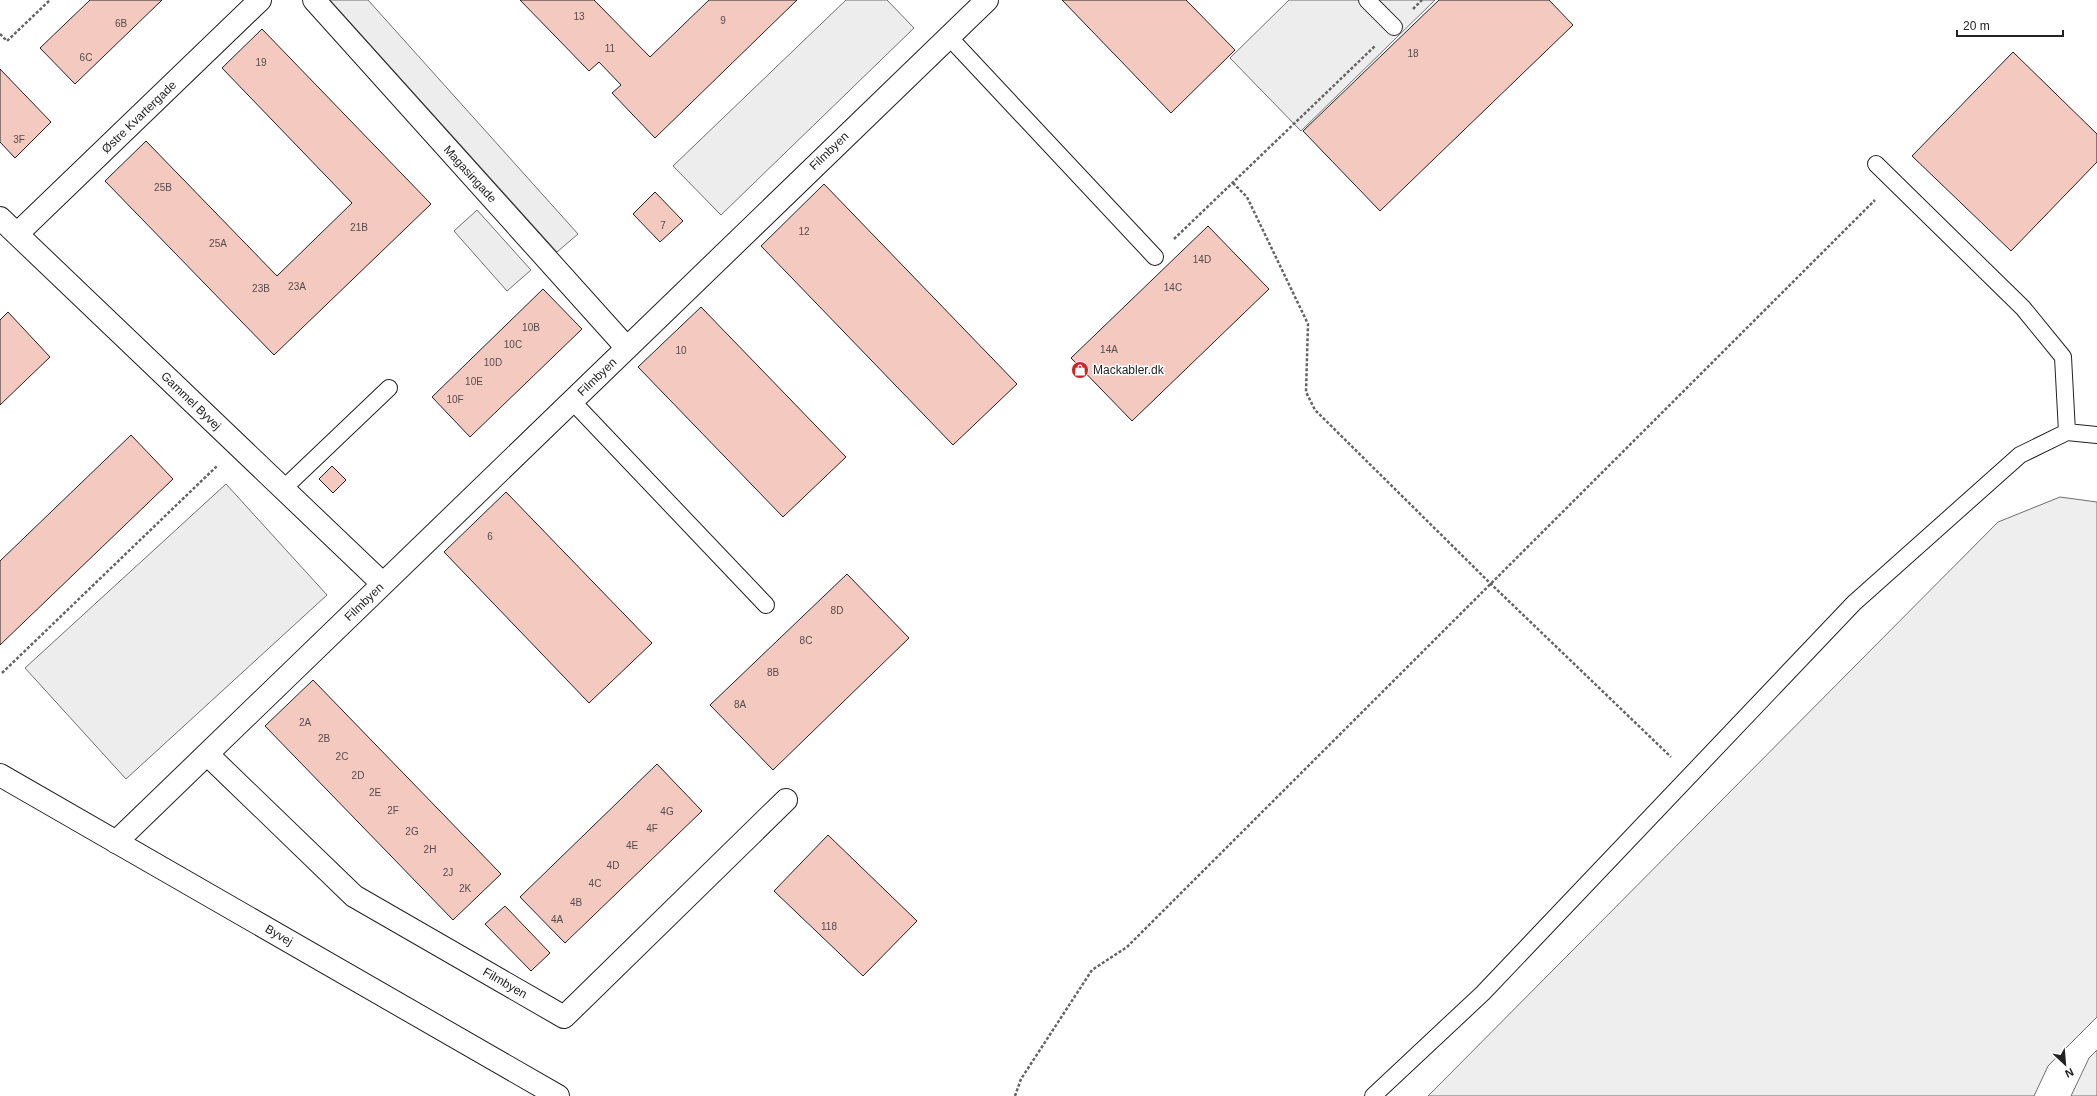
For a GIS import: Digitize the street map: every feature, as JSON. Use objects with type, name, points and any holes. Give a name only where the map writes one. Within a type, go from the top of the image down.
[{"type":"street","name":"Østre Kvartergade","points":[[17,234],[260,0]]},
{"type":"street","name":"Magasingade","points":[[314,0],[627,348]]},
{"type":"street","name":"Filmbyen","points":[[116,842],[948,36],[987,0]]},
{"type":"street","name":"Gammel Byvej","points":[[0,218],[383,584]]},
{"type":"street","name":"Filmbyen","points":[[207,754],[354,896],[564,1017],[786,800]]},
{"type":"street","name":"Byvej","points":[[0,775],[558,1096]]},
{"type":"lane","points":[[1367,0],[1394,28]]},
{"type":"lane","points":[[948,36],[1155,257]]},
{"type":"lane","points":[[1876,164],[2023,308],[2063,357],[2067,432]]},
{"type":"lane","points":[[283,489],[389,388]]},
{"type":"lane","points":[[572,401],[766,605]]},
{"type":"lane","points":[[1374,1096],[1483,993],[1854,603],[2020,454],[2067,432],[2097,435]]},
{"type":"path","points":[[0,34],[7,41],[50,0]]},
{"type":"path","points":[[1155,257],[1422,0]]},
{"type":"path","points":[[1015,1096],[1021,1079],[1092,970],[1127,947],[1894,182]]},
{"type":"path","points":[[1233,183],[1247,197],[1308,324],[1306,392],[1314,410],[1491,584],[1690,775]]},
{"type":"path","points":[[2,673],[238,446]]},
{"type":"shaded area","points":[[330,0],[368,0],[578,234],[557,252]]},
{"type":"shaded area","points":[[846,0],[887,0],[914,28],[721,215],[673,166]]},
{"type":"shaded area","points":[[1289,0],[1435,0],[1301,131],[1230,58]]},
{"type":"shaded area","points":[[477,210],[531,270],[507,291],[454,231]]},
{"type":"shaded area","points":[[226,484],[327,595],[126,779],[25,668]]},
{"type":"shaded area","points":[[2060,497],[2097,502],[2097,1017],[2048,1066],[2034,1096],[1428,1096],[1998,522]]},
{"type":"shaded area","points":[[2097,1050],[2097,1096],[2071,1096],[2089,1058]]},
{"type":"building","points":[[90,0],[162,0],[75,84],[40,48]]},
{"type":"building","points":[[520,0],[594,0],[650,57],[709,0],[797,0],[655,138],[612,93],[621,85],[599,62],[589,71]]},
{"type":"building","points":[[1062,0],[1186,0],[1235,50],[1171,113]]},
{"type":"building","points":[[1439,0],[1549,0],[1573,25],[1380,211],[1303,131]]},
{"type":"building","points":[[262,29],[431,204],[274,355],[105,181],[146,141],[277,276],[352,203],[222,68]]},
{"type":"building","points":[[2013,52],[2097,134],[2097,162],[2011,251],[1912,156]]},
{"type":"building","points":[[0,69],[51,122],[15,158],[0,142]]},
{"type":"building","points":[[824,184],[1017,384],[953,445],[761,246]]},
{"type":"building","points":[[655,192],[683,221],[660,242],[633,214]]},
{"type":"building","points":[[1208,226],[1269,289],[1132,421],[1071,358]]},
{"type":"building","points":[[543,289],[582,329],[470,437],[432,397]]},
{"type":"building","points":[[701,307],[846,457],[783,517],[638,367]]},
{"type":"building","points":[[8,312],[50,357],[0,405],[0,320]]},
{"type":"building","points":[[131,435],[173,479],[0,645],[0,561]]},
{"type":"building","points":[[332,466],[346,480],[333,493],[319,479]]},
{"type":"building","points":[[506,492],[652,643],[589,703],[444,552]]},
{"type":"building","points":[[847,574],[909,638],[773,770],[710,705]]},
{"type":"building","points":[[313,680],[501,874],[453,920],[265,726]]},
{"type":"building","points":[[657,764],[702,811],[565,943],[520,897]]},
{"type":"building","points":[[828,835],[917,921],[863,976],[774,891]]},
{"type":"building","points":[[505,906],[550,953],[531,971],[485,924]]},
{"type":"place","name":"Mackabler.dk","points":[[1080,370]]}]
